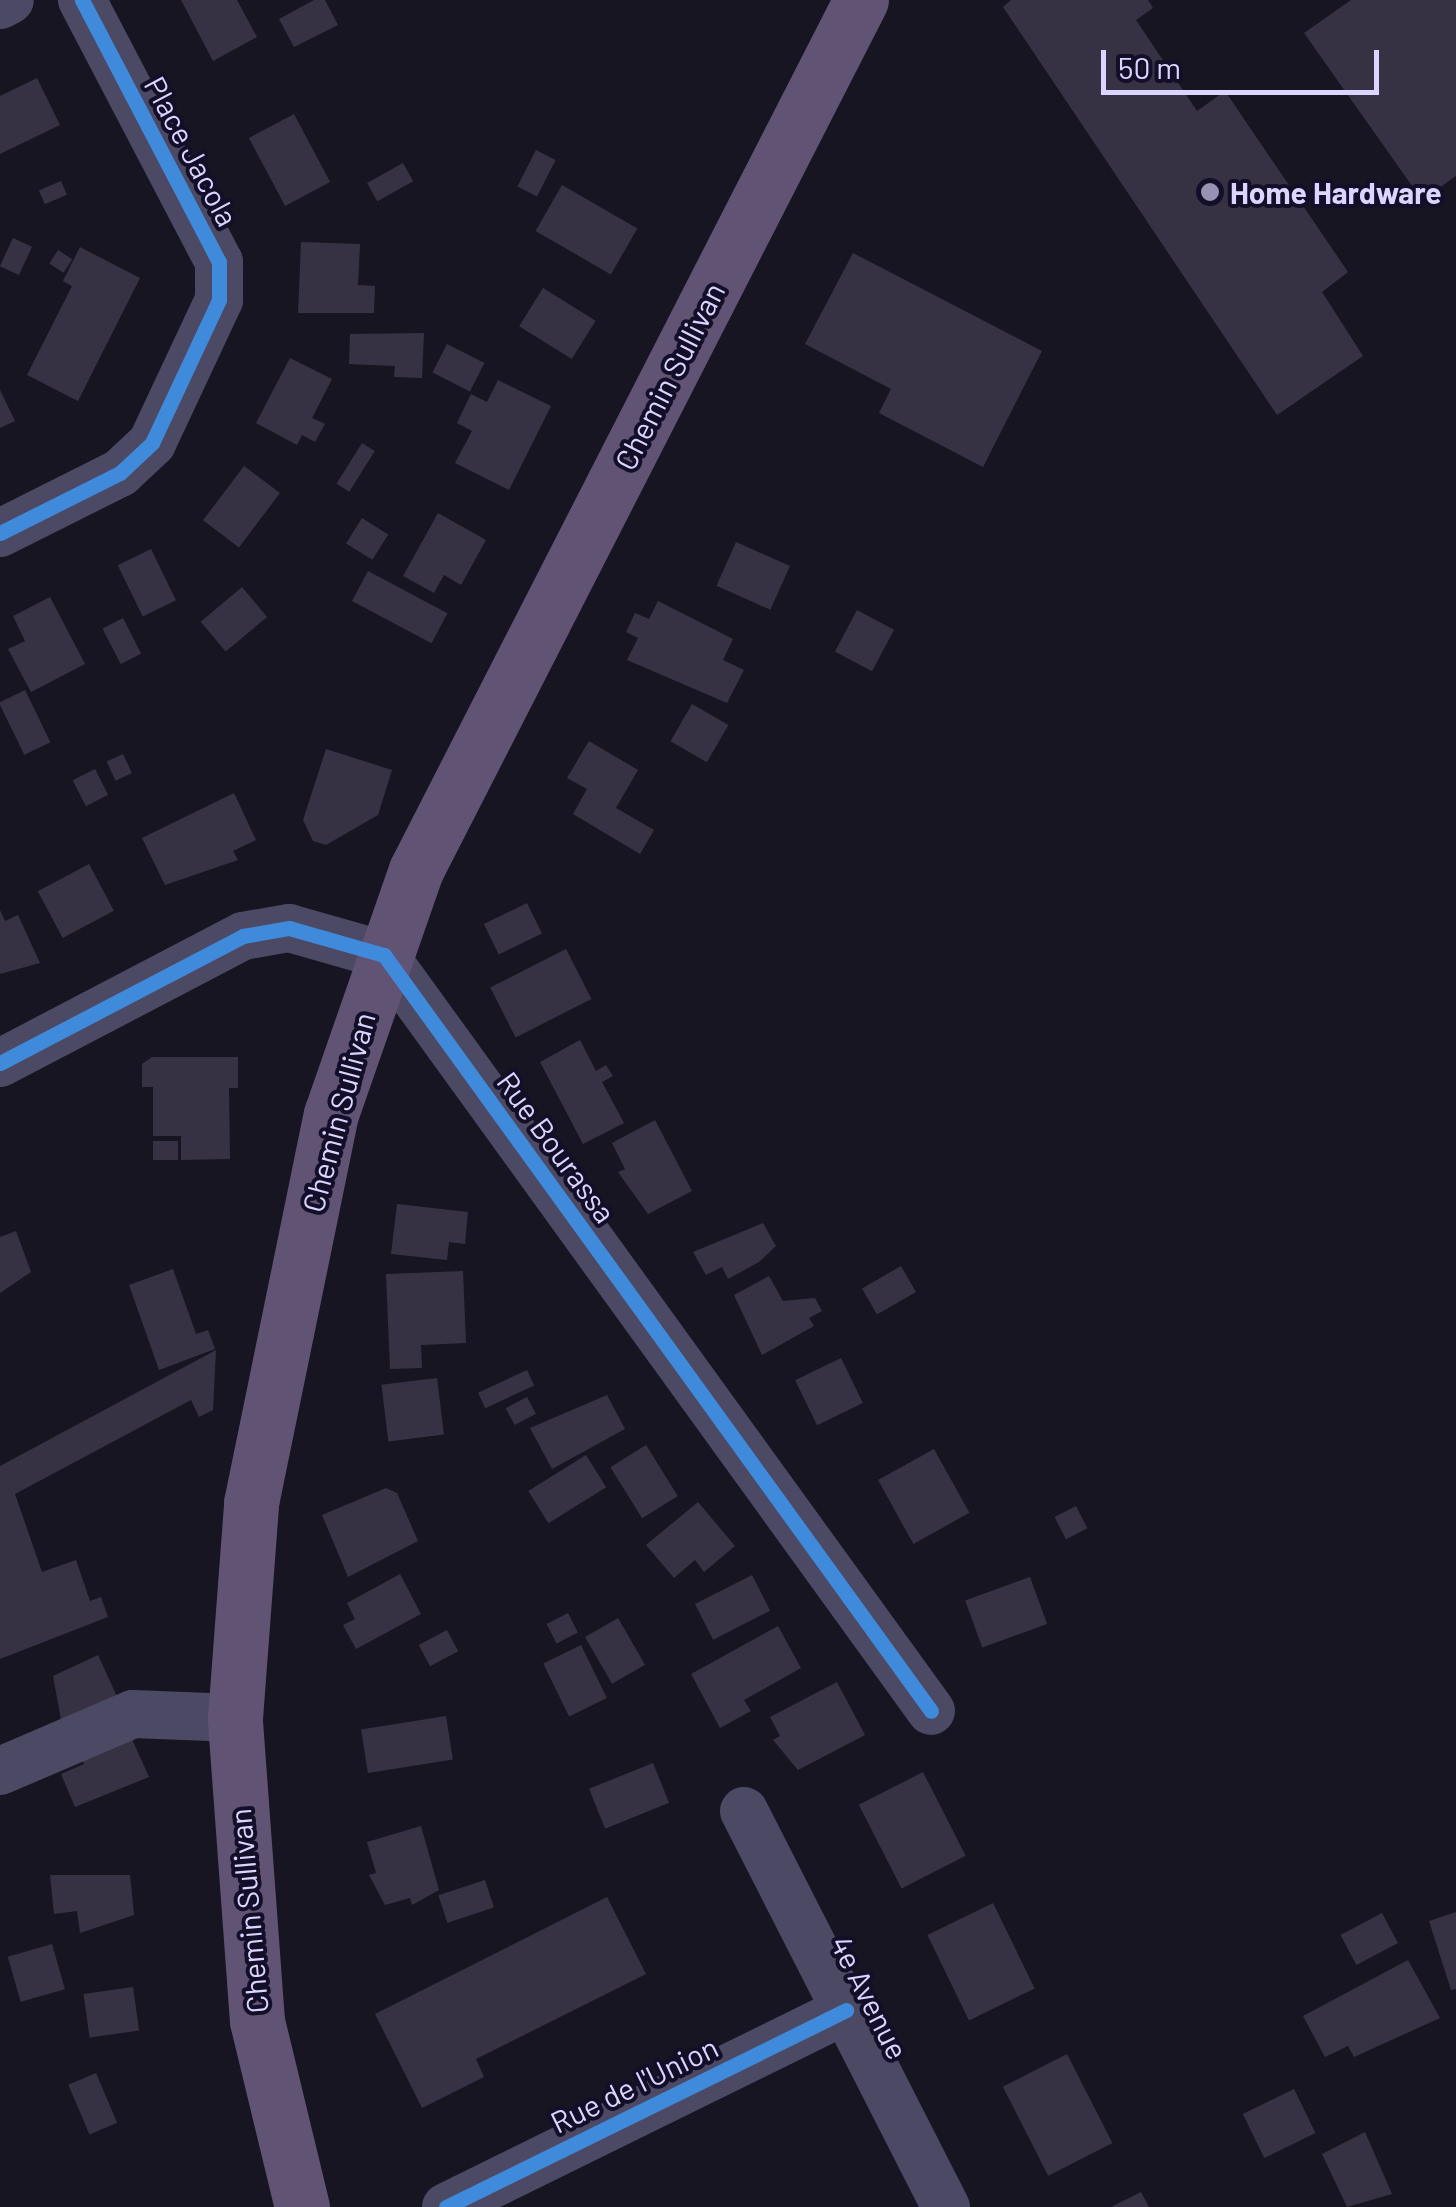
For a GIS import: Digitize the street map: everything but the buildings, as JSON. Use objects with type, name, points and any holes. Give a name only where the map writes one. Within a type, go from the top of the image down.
[{"type":"main road","name":"Chemin Sullivan","points":[[302,2207],[257,2021],[235,1718],[251,1503],[282,1338],[332,1114],[416,870],[861,0]]},
{"type":"street","points":[[0,5],[10,0]]},
{"type":"street","name":"Place Jacola","points":[[0,533],[120,472],[152,443],[220,300],[219,262],[82,0]]},
{"type":"street","points":[[0,1063],[243,936],[290,928],[384,954]]},
{"type":"street","name":"Rue Bourassa","points":[[384,954],[931,1711]]},
{"type":"street","points":[[0,1771],[132,1714],[235,1718]]},
{"type":"street","name":"4e Avenue","points":[[744,1812],[946,2207]]},
{"type":"street","name":"Rue de l'Union","points":[[446,2207],[846,2010]]},
{"type":"cycle path","points":[[0,533],[120,473],[152,443],[219,300],[219,262],[82,0]]},
{"type":"cycle path","points":[[0,1063],[243,936],[289,928],[384,955],[931,1711]]},
{"type":"cycle path","points":[[446,2207],[846,2010]]},
{"type":"place","name":"Home Hardware","points":[[1210,192]]}]
